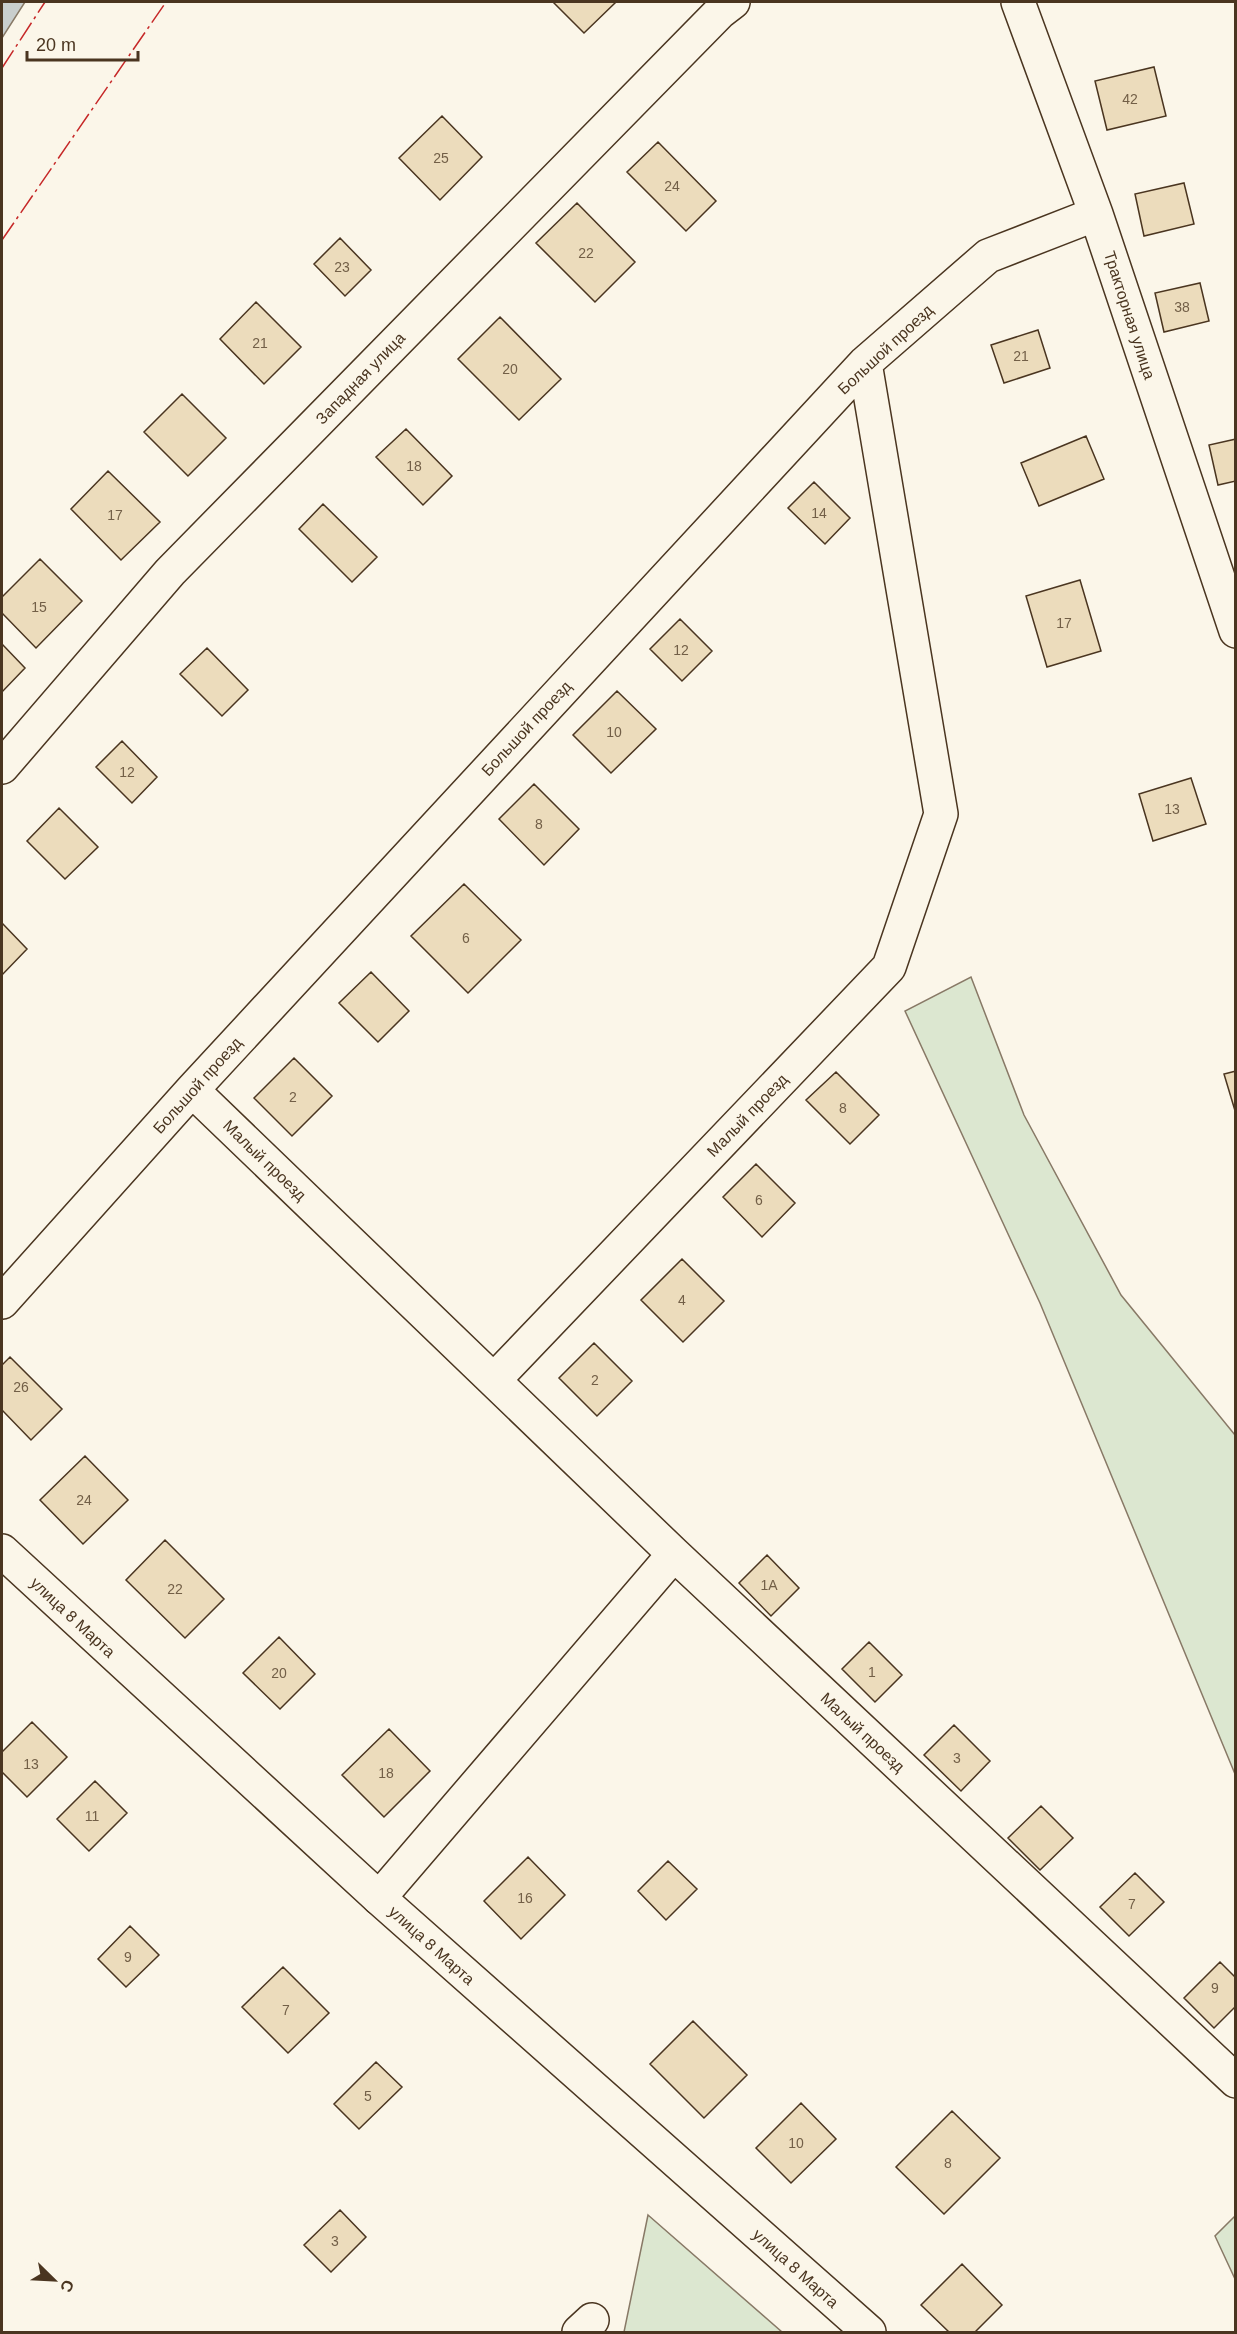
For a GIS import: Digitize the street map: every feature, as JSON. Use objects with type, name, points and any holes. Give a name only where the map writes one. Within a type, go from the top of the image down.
[{"type":"street","name":"Западная улица","points":[[2,767],[170,572],[720,12],[733,2]]},
{"type":"street","name":"Тракторная улица","points":[[1018,2],[1096,213],[1236,632]]},
{"type":"street","name":"Большой проезд","points":[[2,1302],[192,1090],[865,363],[988,256],[1096,213]]},
{"type":"street","name":"Малый проезд","points":[[494,1380],[889,967],[941,814],[865,363]]},
{"type":"street","name":"Малый проезд","points":[[192,1090],[674,1554],[1236,2081]]},
{"type":"street","name":"улица 8 Марта","points":[[2,1551],[379,1898],[869,2332]]},
{"type":"street","points":[[379,1898],[674,1554]]},
{"type":"green space","points":[[971,977],[1024,1115],[1121,1295],[1235,1435],[1235,1774],[1040,1303],[905,1011]]},
{"type":"green space","points":[[648,2215],[782,2332],[624,2332]]},
{"type":"green space","points":[[1235,2216],[1235,2279],[1215,2236]]},
{"type":"shaded area","points":[[2,2],[25,2],[2,38]]},
{"type":"building","points":[[553,2],[616,2],[584,33]]},
{"type":"building","points":[[1154,67],[1166,116],[1107,130],[1095,81]]},
{"type":"building","points":[[442,116],[482,157],[440,200],[399,158]]},
{"type":"building","points":[[658,142],[716,201],[686,231],[627,172]]},
{"type":"building","points":[[1184,183],[1194,224],[1144,236],[1135,194]]},
{"type":"building","points":[[577,203],[635,262],[595,302],[536,243]]},
{"type":"building","points":[[340,238],[371,270],[345,296],[314,264]]},
{"type":"building","points":[[1200,283],[1209,321],[1164,332],[1155,293]]},
{"type":"building","points":[[256,302],[301,347],[264,384],[220,339]]},
{"type":"building","points":[[500,317],[561,379],[519,420],[458,359]]},
{"type":"building","points":[[1038,330],[1050,368],[1004,383],[991,345]]},
{"type":"building","points":[[182,394],[226,438],[188,476],[144,432]]},
{"type":"building","points":[[406,429],[452,476],[423,505],[376,457]]},
{"type":"building","points":[[1086,436],[1104,479],[1039,506],[1021,463]]},
{"type":"building","points":[[1236,439],[1236,481],[1218,485],[1209,445]]},
{"type":"building","points":[[108,471],[160,522],[121,560],[71,509]]},
{"type":"building","points":[[814,482],[850,518],[825,544],[788,508]]},
{"type":"building","points":[[323,504],[377,557],[352,582],[299,529]]},
{"type":"building","points":[[40,559],[82,601],[36,648],[2,613],[2,597]]},
{"type":"building","points":[[1080,580],[1101,651],[1047,667],[1026,596]]},
{"type":"building","points":[[680,619],[712,651],[682,681],[650,649]]},
{"type":"building","points":[[2,644],[25,668],[2,692]]},
{"type":"building","points":[[207,648],[248,690],[222,716],[180,674]]},
{"type":"building","points":[[617,691],[656,729],[611,773],[573,735]]},
{"type":"building","points":[[122,741],[157,777],[132,803],[96,767]]},
{"type":"building","points":[[1191,778],[1206,824],[1153,841],[1139,794]]},
{"type":"building","points":[[534,784],[579,829],[544,865],[499,819]]},
{"type":"building","points":[[59,808],[98,847],[65,879],[27,841]]},
{"type":"building","points":[[464,884],[521,940],[468,993],[411,936]]},
{"type":"building","points":[[2,923],[27,949],[2,975]]},
{"type":"building","points":[[371,972],[409,1011],[378,1042],[339,1003]]},
{"type":"building","points":[[294,1058],[332,1096],[292,1136],[254,1098]]},
{"type":"building","points":[[1236,1071],[1236,1114],[1224,1074]]},
{"type":"building","points":[[836,1072],[879,1115],[850,1144],[806,1100]]},
{"type":"building","points":[[756,1164],[795,1203],[762,1237],[723,1197]]},
{"type":"building","points":[[682,1259],[724,1301],[683,1342],[641,1300]]},
{"type":"building","points":[[594,1343],[632,1381],[597,1416],[559,1378]]},
{"type":"building","points":[[10,1357],[62,1409],[31,1440],[2,1410],[2,1365]]},
{"type":"building","points":[[85,1456],[128,1500],[83,1544],[40,1500]]},
{"type":"building","points":[[165,1540],[224,1599],[185,1638],[126,1580]]},
{"type":"building","points":[[767,1555],[799,1588],[771,1616],[739,1583]]},
{"type":"building","points":[[279,1637],[315,1674],[280,1709],[243,1673]]},
{"type":"building","points":[[869,1642],[902,1675],[875,1702],[842,1669]]},
{"type":"building","points":[[32,1722],[67,1757],[27,1797],[2,1772],[2,1752]]},
{"type":"building","points":[[954,1725],[990,1761],[961,1791],[924,1755]]},
{"type":"building","points":[[389,1729],[430,1771],[384,1817],[342,1775]]},
{"type":"building","points":[[95,1781],[127,1813],[89,1851],[57,1819]]},
{"type":"building","points":[[1041,1806],[1073,1838],[1040,1870],[1008,1838]]},
{"type":"building","points":[[528,1857],[565,1895],[521,1939],[484,1901]]},
{"type":"building","points":[[668,1861],[697,1889],[666,1920],[638,1891]]},
{"type":"building","points":[[1135,1873],[1164,1902],[1129,1936],[1100,1907]]},
{"type":"building","points":[[130,1926],[159,1955],[126,1987],[98,1959]]},
{"type":"building","points":[[1220,1962],[1236,1978],[1236,2006],[1214,2028],[1184,1998]]},
{"type":"building","points":[[283,1967],[329,2013],[288,2053],[242,2007]]},
{"type":"building","points":[[693,2021],[747,2075],[704,2118],[650,2064]]},
{"type":"building","points":[[376,2062],[402,2087],[359,2129],[334,2104]]},
{"type":"building","points":[[801,2103],[836,2139],[791,2183],[756,2148]]},
{"type":"building","points":[[952,2111],[1000,2158],[944,2214],[896,2167]]},
{"type":"building","points":[[340,2210],[366,2237],[331,2272],[304,2245]]},
{"type":"building","points":[[962,2264],[1002,2305],[975,2332],[949,2332],[921,2305]]},
{"type":"power","points":[[2,68],[45,2]]},
{"type":"power","points":[[2,240],[166,2]]}]
